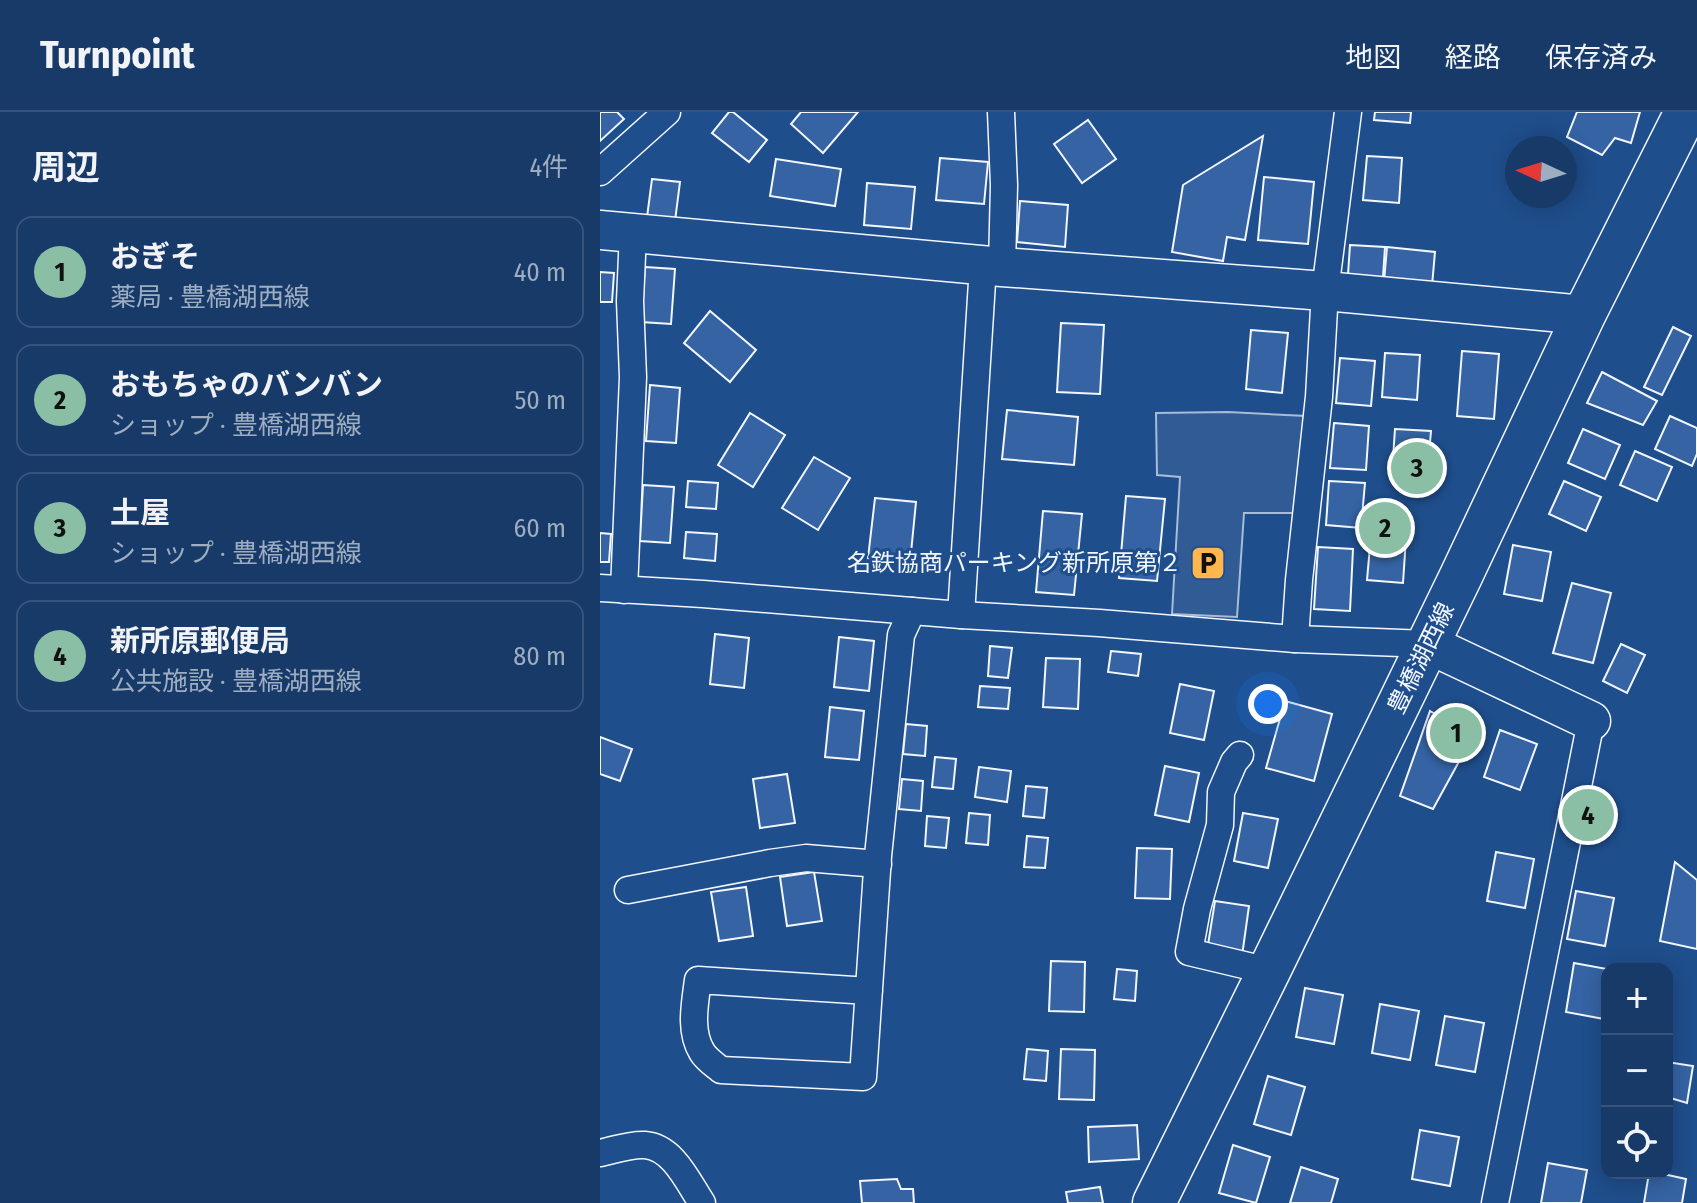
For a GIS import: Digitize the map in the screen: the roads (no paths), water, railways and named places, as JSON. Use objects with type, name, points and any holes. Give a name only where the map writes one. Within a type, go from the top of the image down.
[{"type":"main road","name":"豊橋湖西線","points":[[1154,1203],[1428,644],[1584,315],[1686,112]]},
{"type":"street","points":[[600,172],[667,112]]},
{"type":"street","points":[[961,615],[992,266],[1004,185],[1001,112]]},
{"type":"street","points":[[1295,639],[1319,397],[1325,291],[1348,112]]},
{"type":"street","points":[[1495,1203],[1591,721],[1428,644],[1295,639],[612,589],[633,377],[630,301],[617,231],[992,266],[1325,291],[1584,315]]},
{"type":"street","points":[[869,991],[698,980],[694,1031],[702,1053],[721,1070],[863,1077],[878,864],[901,635],[912,611]]},
{"type":"street","points":[[1240,755],[1221,792],[1220,825],[1197,909],[1189,952],[1269,971]]},
{"type":"street","points":[[628,890],[806,858],[878,864]]},
{"type":"street","points":[[600,1153],[633,1145],[648,1145],[661,1150],[674,1162],[702,1203]]},
{"type":"place","name":"土屋","points":[[1417,468]]},
{"type":"place","name":"おもちゃのバンバン","points":[[1385,528]]},
{"type":"place","name":"名鉄協商パーキング新所原第２","points":[[1208,563]]},
{"type":"place","name":"おぎそ","points":[[1456,733]]},
{"type":"place","name":"新所原郵便局","points":[[1588,815]]}]
